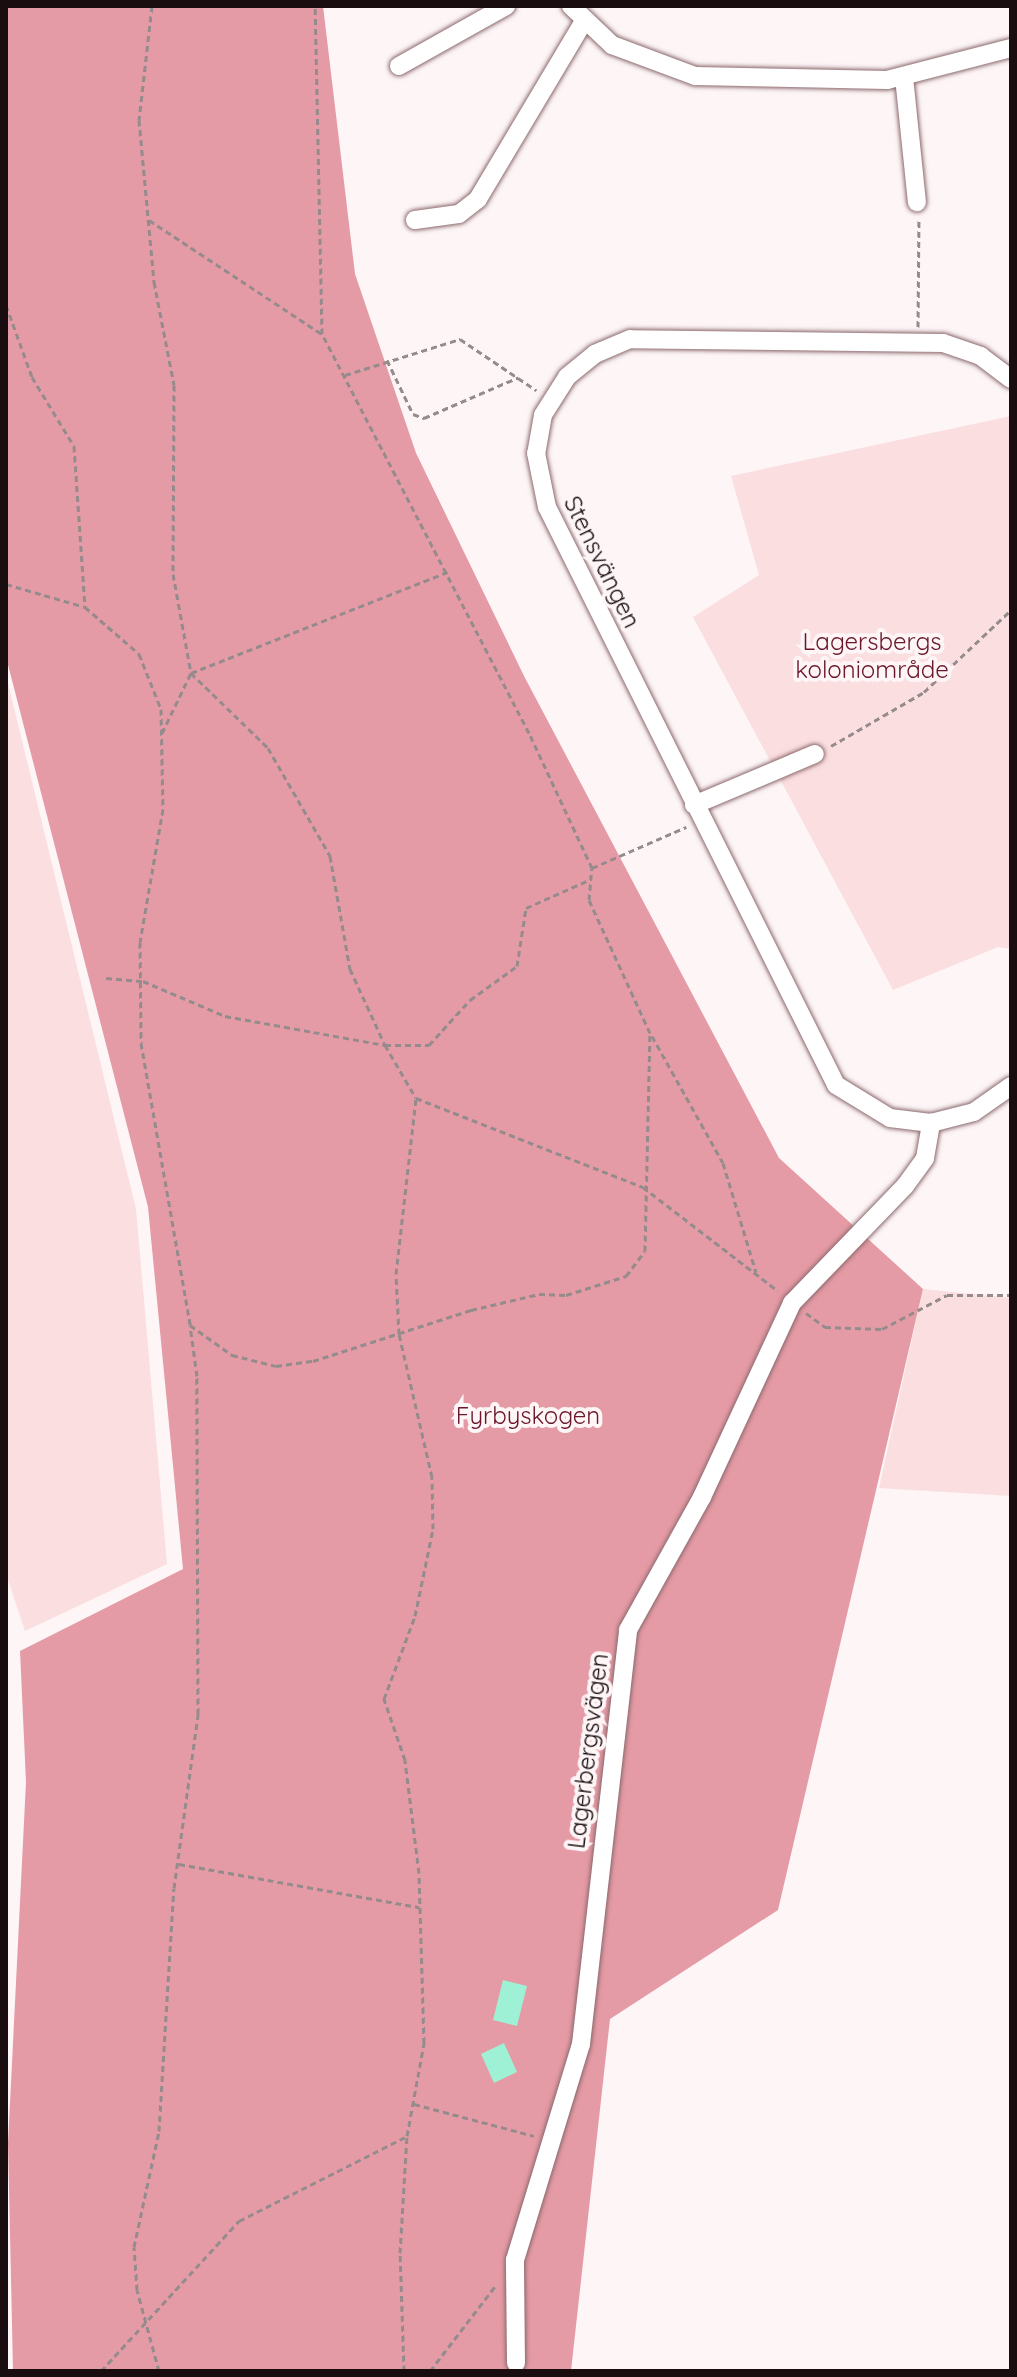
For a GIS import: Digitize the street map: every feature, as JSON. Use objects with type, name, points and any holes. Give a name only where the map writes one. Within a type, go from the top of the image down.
[{"type":"street","points":[[399,66],[506,6]]},
{"type":"street","points":[[571,6],[584,21],[632,56],[695,76],[793,84],[904,77],[1011,48]]},
{"type":"street","points":[[415,220],[459,214],[478,199],[584,21]]},
{"type":"street","points":[[904,77],[917,202]]},
{"type":"street","name":"Stensvängen","points":[[931,1123],[880,1114],[836,1085],[697,812],[541,491],[536,445],[550,400],[580,364],[630,339],[917,343],[964,348],[1011,379]]},
{"type":"street","points":[[697,812],[815,754]]},
{"type":"street","points":[[931,1123],[974,1112],[1011,1086]]},
{"type":"street","name":"Lagerbergsvägen","points":[[516,2363],[515,2260],[581,2044],[628,1630],[702,1497],[792,1303],[905,1186],[925,1158],[931,1123]]},
{"type":"path","points":[[152,6],[139,120],[149,220],[174,385],[173,574],[191,673],[268,748],[330,856],[350,969],[385,1045],[416,1098],[396,1274],[399,1334],[432,1477],[433,1529],[415,1616],[384,1699],[405,1760],[419,1907],[424,2043],[407,2136],[404,2371]]},
{"type":"path","points":[[315,6],[322,334]]},
{"type":"path","points":[[917,202],[917,343]]},
{"type":"path","points":[[149,220],[322,334],[448,572],[592,868],[589,900],[650,1033],[723,1163],[756,1272]]},
{"type":"path","points":[[6,305],[32,377],[74,446],[85,607]]},
{"type":"path","points":[[345,375],[460,339],[550,400]]},
{"type":"path","points":[[387,360],[413,414],[424,418],[519,377]]},
{"type":"path","points":[[160,737],[191,673],[448,572]]},
{"type":"path","points":[[6,584],[85,607],[139,654],[161,709],[163,809],[140,942],[143,981],[141,1043],[197,1376],[198,1714],[179,1864],[159,2131],[134,2247],[137,2290],[147,2313],[159,2371]]},
{"type":"path","points":[[815,754],[924,692],[1011,610]]},
{"type":"path","points":[[592,868],[697,812]]},
{"type":"path","points":[[106,978],[143,981],[225,1016],[385,1045],[429,1045],[470,1000],[517,966],[526,908],[591,879]]},
{"type":"path","points":[[190,1325],[232,1355],[276,1366],[626,1276],[645,1251],[643,1187],[653,1116],[650,1033]]},
{"type":"path","points":[[416,1098],[643,1187],[825,1327],[882,1329],[947,1295],[1011,1295]]},
{"type":"path","points":[[179,1864],[419,1907]]},
{"type":"path","points":[[414,2104],[553,2141]]},
{"type":"path","points":[[101,2371],[147,2313],[239,2221],[407,2136]]},
{"type":"path","points":[[430,2371],[515,2260]]},
{"type":"green space","name":"Fyrbyskogen","points":[[6,6],[323,6],[355,274],[416,453],[524,676],[779,1158],[923,1289],[778,1910],[610,2019],[571,2371],[13,2371],[8,2143],[26,1782],[20,1651],[183,1569],[148,1207],[6,657]]},
{"type":"green space","name":"Lagersbergs koloniområde","points":[[1011,416],[1011,949],[998,947],[893,990],[693,617],[759,575],[731,476]]},
{"type":"green space","points":[[6,675],[136,1209],[167,1564],[25,1631],[6,1574]]},
{"type":"green space","points":[[923,1289],[1011,1298],[1011,1496],[879,1488]]},
{"type":"building","points":[[503,1980],[527,1986],[517,2026],[493,2020]]},
{"type":"building","points":[[504,2043],[517,2072],[494,2083],[481,2054]]}]
